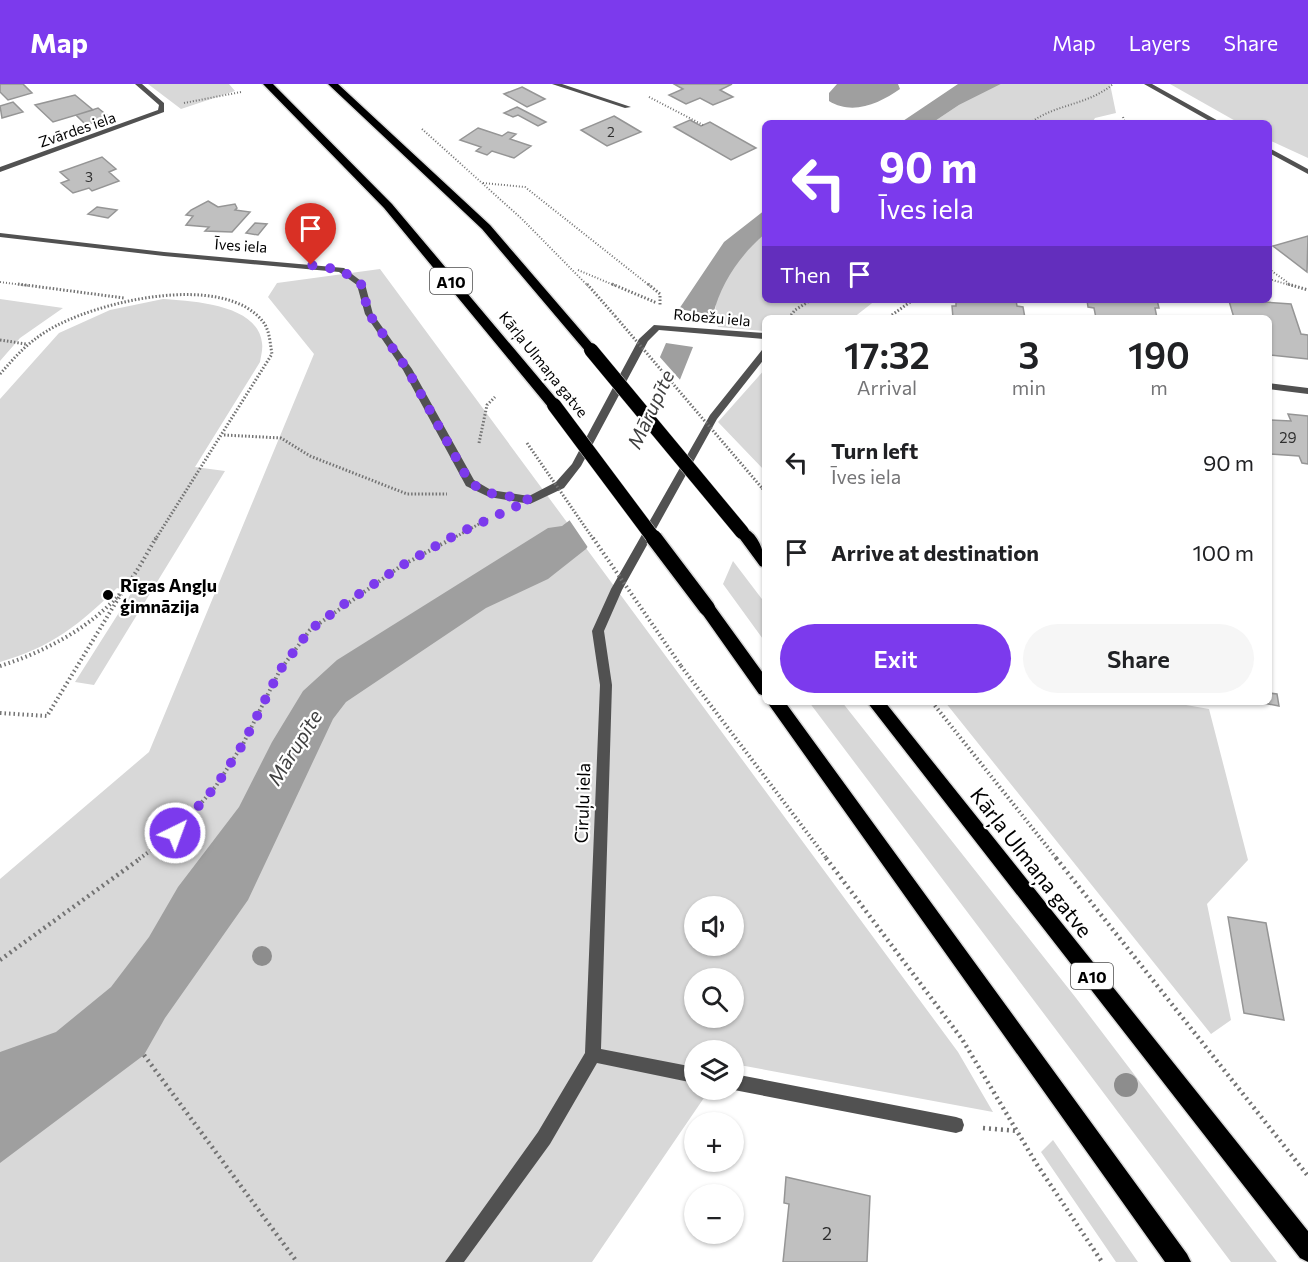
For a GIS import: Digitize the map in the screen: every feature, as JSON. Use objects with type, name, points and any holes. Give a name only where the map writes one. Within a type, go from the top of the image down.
[{"type":"highway","name":"Kārļa Ulmaņa gatve","points":[[268,84],[388,206],[554,405],[762,685]]},
{"type":"highway","points":[[333,84],[486,227],[591,350],[762,558]]},
{"type":"highway","points":[[777,705],[1179,1262]]},
{"type":"highway","name":"Kārļa Ulmaņa gatve","points":[[877,705],[1308,1250]]},
{"type":"street","points":[[138,84],[162,104],[162,111]]},
{"type":"street","points":[[555,84],[627,107]]},
{"type":"street","points":[[1146,84],[1212,120]]},
{"type":"street","name":"Zvārdes iela","points":[[0,170],[162,111]]},
{"type":"street","points":[[1272,152],[1308,172]]},
{"type":"street","name":"Īves iela","points":[[0,235],[164,254],[341,270],[361,284],[369,314],[407,369],[470,483]]},
{"type":"street","points":[[470,483],[489,493],[530,500],[560,485],[576,466],[644,339],[657,327]]},
{"type":"street","name":"Robežu iela","points":[[657,327],[762,336]]},
{"type":"street","name":"Cīruļu iela","points":[[454,1262],[544,1138],[593,1055],[606,685],[597,630],[617,589],[712,417],[762,355]]},
{"type":"street","points":[[1272,387],[1308,391]]},
{"type":"street","points":[[593,1055],[684,1073]]},
{"type":"street","points":[[744,1084],[956,1125]]},
{"type":"path","points":[[1033,120],[1057,107],[1091,98],[1113,84]]},
{"type":"path","points":[[640,92],[703,125]]},
{"type":"path","points":[[162,111],[199,98],[226,98],[241,93]]},
{"type":"path","points":[[420,127],[575,269],[762,488]]},
{"type":"path","points":[[483,183],[525,187],[660,294],[657,327]]},
{"type":"path","points":[[575,269],[660,304]]},
{"type":"path","points":[[1272,271],[1288,282],[1308,290]]},
{"type":"path","points":[[1272,279],[1288,282]]},
{"type":"path","points":[[0,282],[128,299],[175,294],[198,295],[242,306],[261,319],[268,332],[272,354],[223,435],[124,588],[47,716],[0,713]]},
{"type":"path","points":[[0,374],[27,344],[68,321],[128,299]]},
{"type":"path","points":[[791,315],[806,303]]},
{"type":"path","points":[[892,315],[909,303]]},
{"type":"path","points":[[0,340],[27,344]]},
{"type":"path","points":[[487,405],[495,397]]},
{"type":"path","points":[[223,435],[281,438],[310,456],[407,494],[444,495],[470,483]]},
{"type":"path","points":[[527,443],[681,666],[962,1039],[1019,1131],[1036,1163],[1102,1262]]},
{"type":"path","points":[[0,960],[175,833],[216,786],[243,744],[280,670],[310,630],[401,566],[457,534],[530,500]]},
{"type":"path","points":[[0,666],[41,653],[63,641],[92,620],[124,588]]},
{"type":"path","points":[[934,705],[1308,1176]]},
{"type":"path","points":[[144,1055],[297,1262]]},
{"type":"path","points":[[956,1125],[1019,1131]]},
{"type":"shaded area","points":[[148,84],[229,84],[235,91],[181,109]]},
{"type":"shaded area","points":[[1001,84],[1110,84],[1116,113],[1094,120],[936,120],[959,105]]},
{"type":"shaded area","points":[[1170,84],[1308,84],[1308,158],[1272,141],[1272,120],[1234,120]]},
{"type":"shaded area","points":[[762,237],[762,303],[872,303],[857,315],[762,315],[762,331],[718,327],[715,314],[716,301],[728,276],[746,252]]},
{"type":"shaded area","points":[[380,269],[958,1052],[993,1112],[744,1066],[744,1040],[684,1040],[684,1100],[702,1100],[694,1112],[684,1112],[684,1127],[592,1262],[0,1262],[0,879],[149,752],[314,354],[268,297],[277,283]]},
{"type":"shaded area","points":[[0,299],[63,308],[20,338],[0,361]]},
{"type":"shaded area","points":[[163,299],[222,307],[237,312],[258,330],[262,345],[260,362],[195,467],[225,471],[94,685],[75,682],[132,592],[117,588],[77,624],[50,642],[0,662],[0,399],[59,333],[110,310]]},
{"type":"shaded area","points":[[762,372],[762,468],[718,422]]},
{"type":"shaded area","points":[[733,561],[762,599],[762,638],[723,584]]},
{"type":"shaded area","points":[[811,705],[844,705],[1076,998],[1277,1262],[1231,1262]]},
{"type":"shaded area","points":[[947,705],[1186,705],[1209,709],[1248,860],[1207,904],[1231,1020],[1211,1034]]},
{"type":"shaded area","points":[[1053,1140],[1138,1262],[1116,1262],[1041,1152]]},
{"type":"water","points":[[837,84],[898,84],[900,89],[875,103],[847,107],[829,101],[829,93]]},
{"type":"water","points":[[958,84],[1001,84],[959,105],[936,120],[904,120]]},
{"type":"water","points":[[762,212],[762,237],[747,251],[726,281],[713,315],[679,309],[724,242]]},
{"type":"water","name":"Mārupīte","points":[[666,343],[693,347],[673,397],[609,518],[586,549],[548,579],[486,608],[346,702],[333,719],[248,900],[165,1018],[144,1055],[0,1163],[0,1052],[56,1032],[111,987],[149,937],[178,887],[239,807],[272,742],[303,691],[337,660],[548,528],[562,526],[574,517],[606,483]]},
{"type":"pier","points":[[658,355],[682,382],[611,520],[589,549],[568,518],[604,481],[626,418]]},
{"type":"building","points":[[0,84],[23,84],[32,93],[8,100],[0,92]]},
{"type":"building","points":[[674,84],[732,84],[720,90],[733,97],[713,105],[700,98],[686,104],[669,95],[683,89]]},
{"type":"building","points":[[522,87],[545,99],[527,107],[504,94]]},
{"type":"building","points":[[75,95],[93,110],[53,122],[35,105]]},
{"type":"building","points":[[13,102],[23,112],[2,118],[0,106]]},
{"type":"building","points":[[517,107],[546,122],[538,126],[518,115],[513,117],[504,113]]},
{"type":"building","points":[[98,108],[109,117],[86,125],[76,115]]},
{"type":"building","points":[[614,116],[641,132],[607,146],[581,130]]},
{"type":"building","points":[[690,120],[701,126],[710,122],[756,148],[731,160],[674,127]]},
{"type":"building","points":[[478,128],[502,136],[508,132],[516,134],[510,139],[531,146],[514,158],[492,151],[487,155],[476,151],[481,147],[460,140]]},
{"type":"building","points":[[102,157],[116,169],[109,172],[119,181],[92,191],[89,188],[73,193],[61,183],[69,180],[60,172]]},
{"type":"building","points":[[208,201],[218,207],[235,204],[237,208],[235,210],[250,212],[232,232],[205,231],[209,227],[186,225],[193,216],[186,215]]},
{"type":"building","points":[[97,207],[117,210],[108,218],[88,214]]},
{"type":"building","points":[[255,223],[267,224],[258,235],[246,233]]},
{"type":"building","points":[[1308,236],[1307,272],[1273,246]]},
{"type":"building","points":[[956,303],[1016,303],[1017,306],[1023,307],[1024,315],[953,315],[952,306],[956,306]]},
{"type":"building","points":[[1087,303],[1158,303],[1159,308],[1155,308],[1156,315],[1095,315],[1094,308],[1088,307]]},
{"type":"building","points":[[1230,303],[1291,304],[1301,334],[1308,335],[1308,359],[1272,355],[1272,315],[1233,315]]},
{"type":"building","points":[[1288,414],[1308,416],[1308,464],[1302,463],[1299,456],[1272,454],[1272,420],[1291,421]]},
{"type":"building","points":[[1272,693],[1277,694],[1279,706],[1272,705]]},
{"type":"building","points":[[1228,917],[1266,923],[1284,1020],[1244,1013]]},
{"type":"building","points":[[786,1177],[870,1196],[867,1262],[783,1262],[789,1204],[784,1203]]},
{"type":"place","name":"Rīgas Angļu ģimnāzija","points":[[108,595]]},
{"type":"route","points":[[175,833],[216,786],[243,744],[280,670],[310,630],[401,566],[457,534],[530,500],[489,493],[470,483],[407,369],[369,314],[361,284],[341,270],[311,265]]}]
